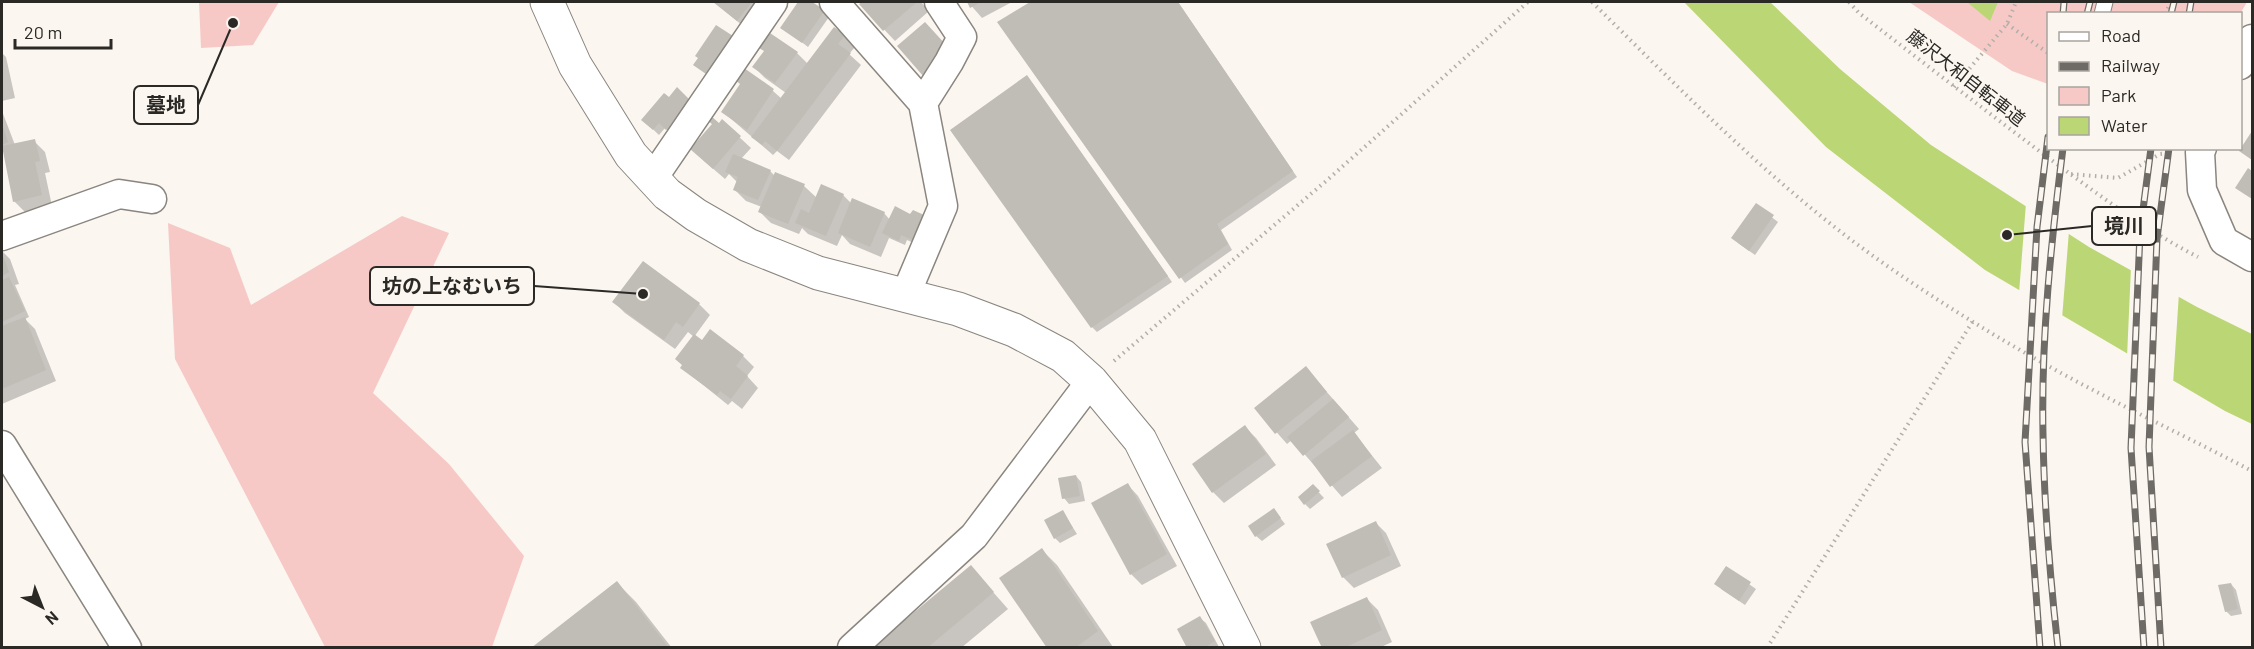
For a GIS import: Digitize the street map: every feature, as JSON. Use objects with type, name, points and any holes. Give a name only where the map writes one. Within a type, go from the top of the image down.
[{"type":"street","points":[[547,2],[575,65],[631,155],[667,194],[696,215],[748,245],[818,273],[958,309],[1014,330],[1063,356],[1091,381],[1140,440],[1244,648]]},
{"type":"street","points":[[652,178],[773,2]]},
{"type":"street","points":[[834,2],[923,103],[943,206],[905,296]]},
{"type":"street","points":[[923,103],[962,37],[939,2]]},
{"type":"street","points":[[2242,62],[2253,39]]},
{"type":"street","points":[[2201,150],[2202,190],[2224,241],[2253,257]]},
{"type":"street","points":[[2,236],[119,194],[152,199]]},
{"type":"street","points":[[852,648],[974,536],[1091,381]]},
{"type":"street","points":[[2,445],[127,648]]},
{"type":"path","points":[[1091,381],[1325,182],[1528,2]]},
{"type":"path","points":[[1592,2],[1677,87],[1794,194],[1895,272],[1973,321],[2090,388],[2253,471]]},
{"type":"path","name":"藤沢大和自転車道","points":[[1849,2],[1859,13],[1954,87],[2071,174],[2177,246],[2206,261]]},
{"type":"path","points":[[1954,87],[2007,24],[2016,2]]},
{"type":"path","points":[[2007,24],[2047,52]]},
{"type":"path","points":[[2071,174],[2118,178],[2160,154],[2201,150]]},
{"type":"path","points":[[1767,648],[1973,321]]},
{"type":"green space","points":[[199,2],[279,2],[253,45],[201,48]]},
{"type":"green space","points":[[1909,2],[2247,2],[2241,12],[2047,12],[2047,84],[2012,71]]},
{"type":"green space","points":[[402,216],[449,233],[373,393],[449,464],[524,556],[492,647],[325,647],[175,359],[168,223],[230,248],[251,305]]},
{"type":"water","points":[[1684,2],[1770,2],[1840,69],[1931,145],[2089,247],[2197,307],[2252,334],[2252,424],[2225,411],[1985,270],[1826,147]]},
{"type":"water","points":[[1967,2],[1998,2],[1990,21]]},
{"type":"pier","points":[[2026,203],[2069,231],[2062,319],[2019,293]]},
{"type":"pier","points":[[2131,267],[2179,293],[2173,384],[2127,357]]},
{"type":"building","points":[[713,2],[752,2],[737,21]]},
{"type":"building","points":[[798,2],[812,2],[825,10],[802,43],[780,28]]},
{"type":"building","points":[[862,2],[917,2],[883,31],[859,4]]},
{"type":"building","points":[[967,2],[981,2],[970,8]]},
{"type":"building","points":[[1030,2],[1178,2],[1293,171],[1217,224],[1228,244],[1179,279],[997,22]]},
{"type":"building","points":[[925,22],[947,46],[924,77],[897,46]]},
{"type":"building","points":[[716,25],[733,36],[706,74],[693,65],[698,58],[695,56]]},
{"type":"building","points":[[834,27],[845,35],[838,44],[851,53],[777,151],[765,141],[762,145],[751,137]]},
{"type":"building","points":[[770,33],[798,52],[775,83],[752,67],[764,51],[759,48]]},
{"type":"building","points":[[744,68],[774,89],[747,130],[721,112],[740,84],[735,80]]},
{"type":"building","points":[[1027,75],[1168,276],[1091,328],[950,130]]},
{"type":"building","points":[[677,87],[691,101],[666,130],[659,123],[653,130],[641,120],[664,93],[669,97]]},
{"type":"building","points":[[711,116],[719,123],[722,119],[741,136],[713,169],[690,149],[712,124],[708,121]]},
{"type":"building","points":[[2,124],[8,142],[2,145]]},
{"type":"building","points":[[2252,131],[2252,160],[2239,151],[2242,150]]},
{"type":"building","points":[[35,139],[40,161],[35,162],[42,195],[13,202],[2,146]]},
{"type":"building","points":[[733,154],[771,170],[758,200],[733,190],[738,177],[725,172]]},
{"type":"building","points":[[2248,168],[2252,171],[2252,199],[2235,188]]},
{"type":"building","points":[[775,172],[805,184],[788,224],[758,212]]},
{"type":"building","points":[[821,184],[844,194],[826,236],[795,223],[801,209],[809,213]]},
{"type":"building","points":[[852,198],[885,212],[870,247],[838,233]]},
{"type":"building","points":[[1756,203],[1774,215],[1749,251],[1731,238]]},
{"type":"building","points":[[895,206],[910,214],[913,210],[924,215],[912,240],[901,235],[899,241],[882,233]]},
{"type":"building","points":[[2,253],[9,272],[2,276]]},
{"type":"building","points":[[643,261],[700,303],[683,327],[676,322],[664,340],[612,302]]},
{"type":"building","points":[[9,277],[25,311],[2,322],[2,280]]},
{"type":"building","points":[[25,317],[46,370],[2,389],[2,326]]},
{"type":"building","points":[[710,329],[744,355],[736,366],[748,376],[731,399],[720,391],[717,395],[680,368],[682,365],[675,359],[694,334],[702,340]]},
{"type":"building","points":[[1306,366],[1327,392],[1275,434],[1254,408]]},
{"type":"building","points":[[1333,399],[1349,417],[1303,456],[1287,437]]},
{"type":"building","points":[[1245,425],[1266,454],[1212,493],[1192,464]]},
{"type":"building","points":[[1353,430],[1372,456],[1330,487],[1311,461]]},
{"type":"building","points":[[1076,475],[1080,496],[1062,499],[1058,478]]},
{"type":"building","points":[[1128,483],[1167,554],[1130,575],[1091,503]]},
{"type":"building","points":[[1313,484],[1320,491],[1304,505],[1298,497]]},
{"type":"building","points":[[1274,508],[1281,518],[1255,537],[1248,526]]},
{"type":"building","points":[[1063,510],[1073,528],[1054,539],[1044,520]]},
{"type":"building","points":[[1376,521],[1391,555],[1342,578],[1326,544]]},
{"type":"building","points":[[1042,548],[1098,631],[1075,648],[1047,648],[999,578]]},
{"type":"building","points":[[971,565],[994,592],[927,648],[871,648]]},
{"type":"building","points":[[1726,566],[1751,582],[1739,601],[1714,584]]},
{"type":"building","points":[[617,581],[669,648],[531,648]]},
{"type":"building","points":[[2231,583],[2238,609],[2225,612],[2218,585]]},
{"type":"building","points":[[1367,597],[1382,630],[1344,648],[1322,648],[1310,622]]},
{"type":"building","points":[[1200,616],[1215,641],[1204,648],[1187,648],[1177,629]]},
{"type":"railway","points":[[2063,12],[2064,2]]},
{"type":"railway","points":[[2088,12],[2090,2]]},
{"type":"railway","points":[[2172,12],[2174,2]]},
{"type":"railway","points":[[2189,12],[2191,2]]},
{"type":"railway","points":[[2040,648],[2025,442],[2037,227],[2047,145]]},
{"type":"railway","points":[[2058,648],[2046,514],[2043,398],[2048,291],[2063,150]]},
{"type":"railway","points":[[2144,648],[2131,448],[2140,233],[2151,150]]},
{"type":"railway","points":[[2161,648],[2149,447],[2157,238],[2169,150]]},
{"type":"place","name":"墓地","points":[[233,23]]},
{"type":"place","name":"境川","points":[[2007,235]]},
{"type":"place","name":"坊の上なむいち","points":[[643,294]]}]
